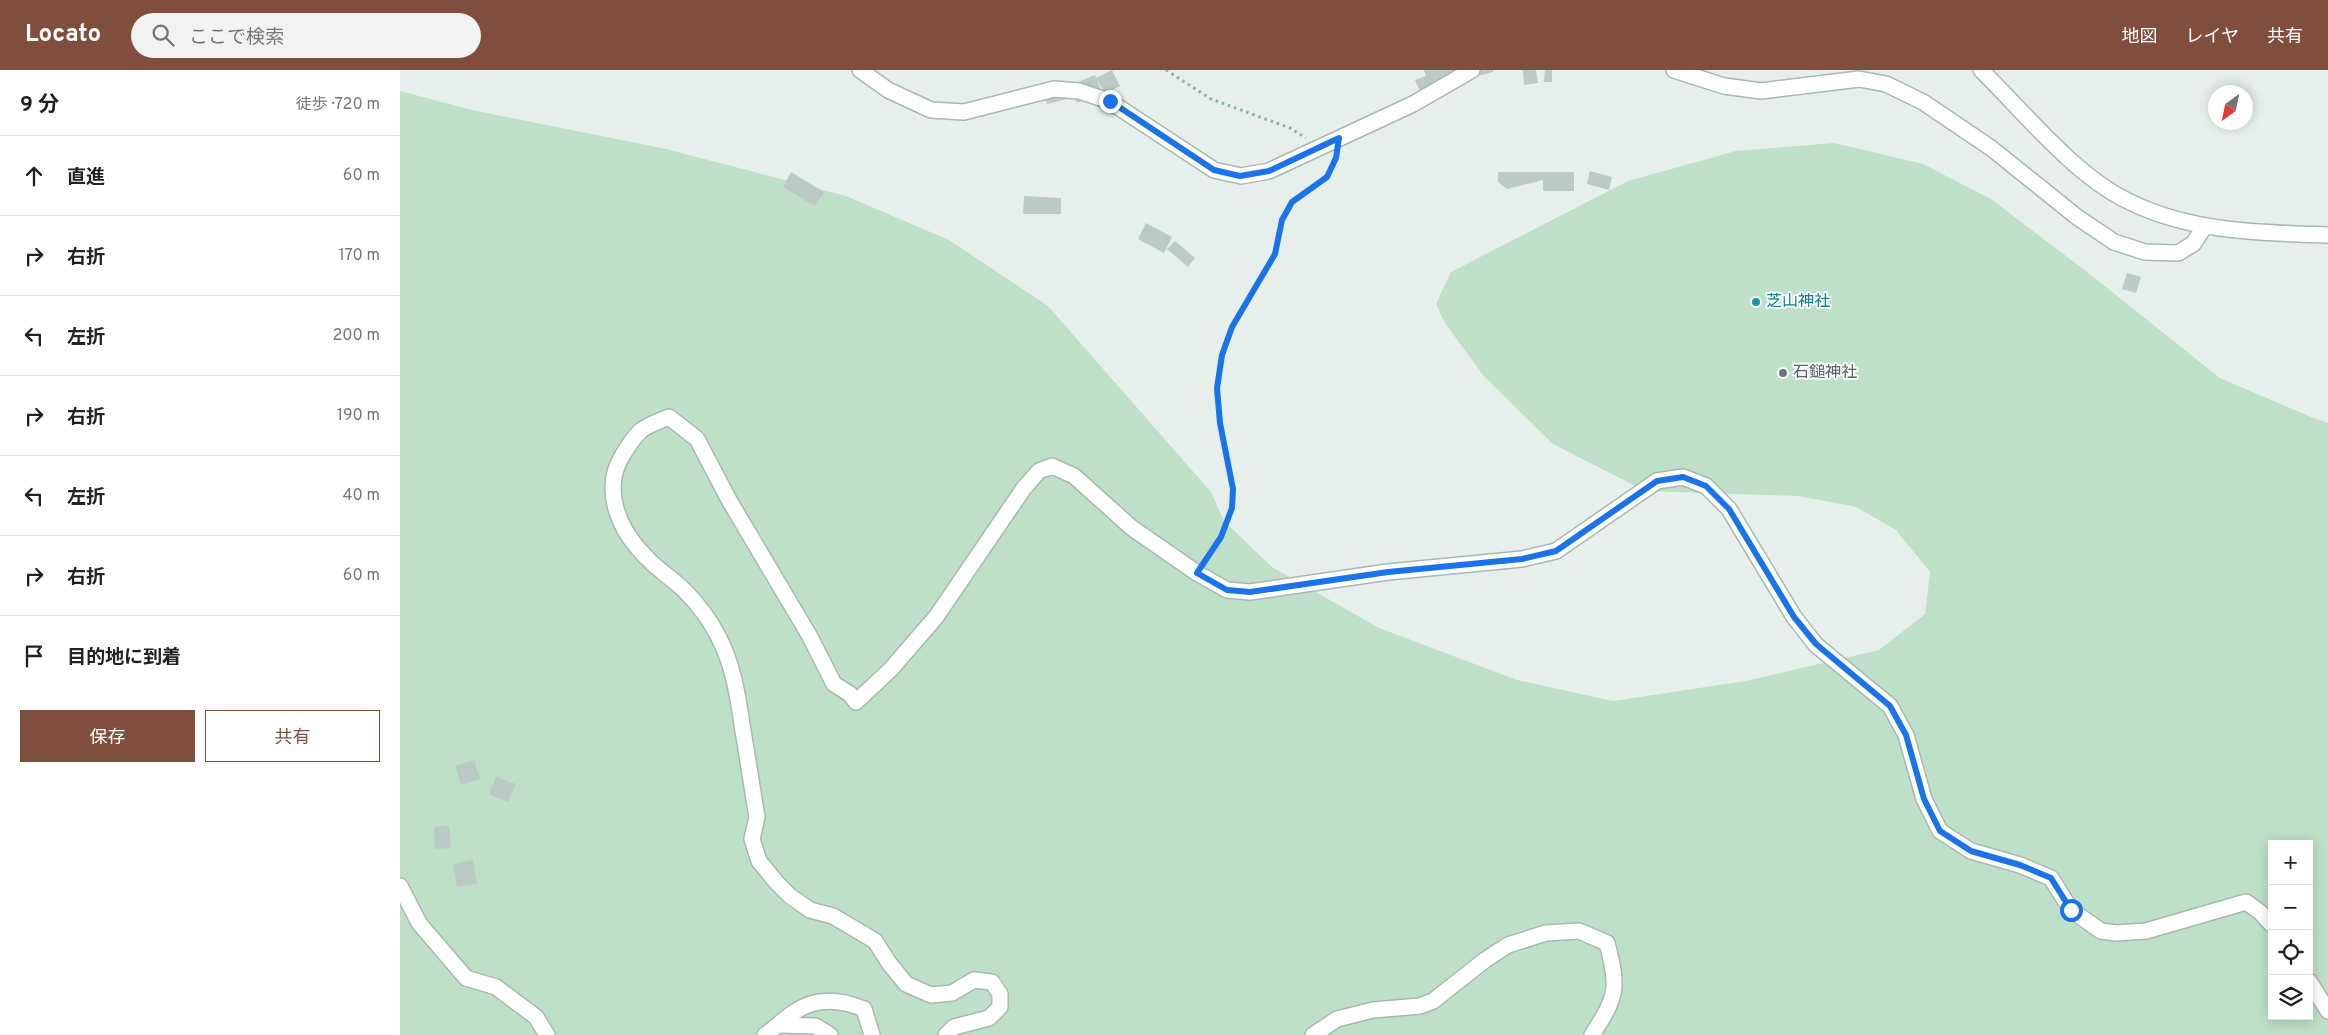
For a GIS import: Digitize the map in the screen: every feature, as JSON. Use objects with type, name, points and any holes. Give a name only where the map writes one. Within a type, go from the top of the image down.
[{"type":"street","points":[[860,70],[888,90],[931,110],[964,112],[1054,89],[1079,91],[1110,101],[1214,170],[1240,176],[1269,171],[1319,146],[1413,104],[1472,70]]},
{"type":"street","points":[[1674,70],[1724,86],[1761,91],[1859,79],[1886,84],[1923,102],[1991,148],[2077,217],[2114,242],[2145,252],[2178,252],[2193,244],[2205,226]]},
{"type":"street","points":[[1981,70],[2032,123],[2086,173],[2126,200],[2165,217],[2205,226],[2286,234],[2328,235]]},
{"type":"street","points":[[946,1035],[954,1027],[989,1018],[1000,1007],[1000,994],[992,982],[974,980],[952,993],[931,995],[906,984],[889,963],[875,941],[833,916],[810,910],[785,892],[759,861],[752,839],[756,817],[734,673],[718,636],[704,615],[685,591],[647,559],[630,540],[619,519],[613,496],[615,468],[636,434],[646,426],[669,417],[697,439],[729,500],[809,635],[834,684],[850,694],[856,702],[891,669],[936,617],[1024,488],[1039,470],[1052,466],[1074,476],[1132,528],[1197,573],[1227,590],[1250,592],[1388,572],[1522,559],[1556,551],[1657,481],[1683,477],[1706,486],[1729,509],[1794,617],[1816,644],[1890,706],[1906,735],[1924,799],[1940,831],[1971,851],[2020,865],[2051,878],[2071,910],[2101,932],[2146,931],[2246,902],[2268,921]]},
{"type":"street","points":[[400,886],[419,923],[466,978],[496,987],[536,1017],[547,1035]]},
{"type":"street","points":[[1313,1035],[1336,1019],[1373,1010],[1420,1006],[1433,1001],[1485,960],[1508,945],[1546,933],[1579,931],[1607,943],[1615,973],[1615,987],[1610,1007],[1592,1035]]},
{"type":"street","points":[[2313,987],[2328,1011]]},
{"type":"street","points":[[765,1035],[781,1025],[793,1012],[822,1000],[845,1002],[864,1009],[872,1035]]},
{"type":"street","points":[[781,1025],[815,1026],[830,1035]]},
{"type":"path","points":[[1166,70],[1211,99],[1290,128],[1319,146]]},
{"type":"path","points":[[1197,573],[1221,537],[1232,508],[1233,489],[1220,423],[1217,388],[1222,355],[1232,327],[1275,254],[1282,220],[1292,202],[1327,177],[1336,158],[1339,138]]},
{"type":"green space","points":[[400,91],[472,110],[666,149],[846,196],[949,240],[1048,306],[1211,492],[1224,521],[1272,567],[1379,628],[1517,680],[1613,701],[1746,681],[1879,650],[1925,614],[1930,572],[1896,530],[1856,507],[1799,496],[1645,491],[1553,444],[1483,375],[1445,323],[1436,304],[1451,272],[1628,181],[1736,151],[1834,143],[1923,164],[1991,199],[2091,275],[2220,378],[2328,423],[2328,1035],[400,1035]]},
{"type":"building","points":[[1112,70],[1120,86],[1105,94],[1097,79],[1102,94],[1077,103],[1070,85],[1095,75],[1096,78]]},
{"type":"building","points":[[1424,70],[1493,70],[1493,72],[1444,85],[1443,81],[1420,91],[1415,80],[1426,76]]},
{"type":"building","points":[[1523,70],[1536,70],[1538,83],[1524,85]]},
{"type":"building","points":[[1545,70],[1552,70],[1552,82],[1544,82]]},
{"type":"building","points":[[1043,89],[1071,98],[1047,104]]},
{"type":"building","points":[[1590,171],[1612,177],[1609,190],[1587,184]]},
{"type":"building","points":[[791,172],[824,192],[815,206],[783,187]]},
{"type":"building","points":[[1498,172],[1574,172],[1574,191],[1543,191],[1543,180],[1507,189],[1498,182]]},
{"type":"building","points":[[1024,196],[1061,198],[1061,214],[1023,214]]},
{"type":"building","points":[[1146,223],[1172,237],[1164,253],[1138,239]]},
{"type":"building","points":[[1175,241],[1195,258],[1188,267],[1167,249]]},
{"type":"building","points":[[2127,273],[2141,277],[2136,293],[2122,289]]},
{"type":"building","points":[[474,760],[480,779],[461,785],[455,766]]},
{"type":"building","points":[[496,777],[516,784],[508,802],[489,794]]},
{"type":"building","points":[[449,826],[451,848],[435,849],[434,827]]},
{"type":"building","points":[[473,860],[477,884],[457,887],[453,864]]},
{"type":"place","name":"芝山神社","points":[[1756,302]]},
{"type":"place","name":"石鎚神社","points":[[1783,373]]},
{"type":"route","points":[[1110,101],[1214,170],[1240,176],[1269,171],[1339,138],[1336,158],[1327,177],[1292,202],[1282,220],[1275,254],[1232,327],[1222,355],[1217,388],[1220,423],[1233,489],[1232,508],[1221,537],[1197,573],[1227,590],[1250,592],[1388,572],[1522,559],[1556,551],[1657,481],[1683,477],[1706,486],[1729,509],[1794,617],[1816,644],[1890,706],[1906,735],[1924,799],[1940,831],[1971,851],[2020,865],[2051,878],[2071,910]]}]
